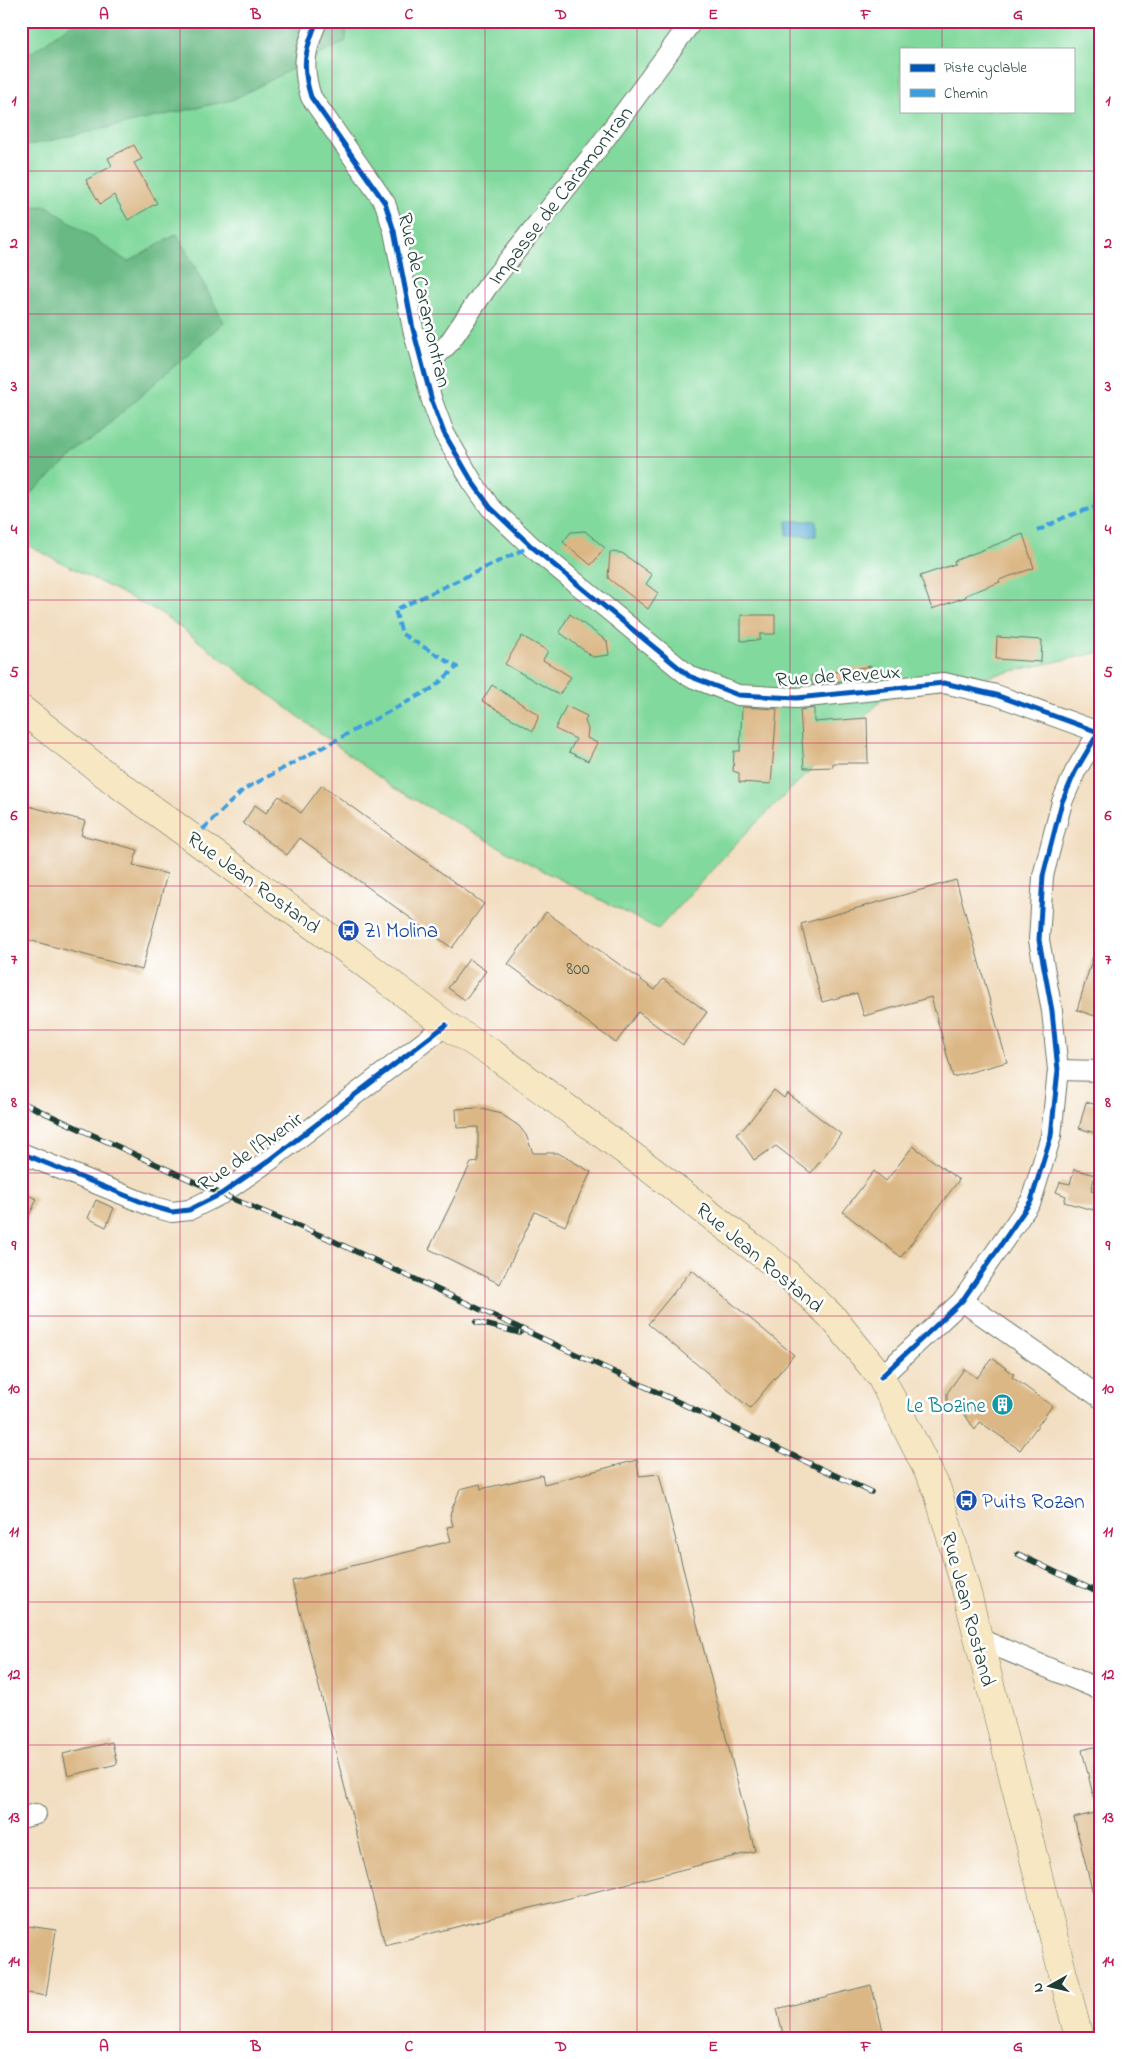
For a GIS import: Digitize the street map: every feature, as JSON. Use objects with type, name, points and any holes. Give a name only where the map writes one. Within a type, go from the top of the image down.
[{"type":"main road","name":"Rue Jean Rostand","points":[[21,709],[114,781],[344,948],[446,1026],[501,1060],[650,1169],[785,1272],[833,1318],[881,1377],[937,1489],[968,1597],[1079,2038]]},
{"type":"main road","name":"Rue Jean Rostand","points":[[21,726],[114,781]]},
{"type":"street","name":"Rue de Caramontran","points":[[317,21],[304,61],[306,82],[311,97],[385,203],[394,231],[413,329],[432,401],[444,434],[490,507]]},
{"type":"street","name":"Impasse de Caramontran","points":[[422,363],[437,355],[449,344],[487,287],[598,148],[692,21]]},
{"type":"street","name":"Rue de Reveux","points":[[490,507],[531,546],[689,676],[738,695],[797,698],[944,683],[996,695],[1099,731]]},
{"type":"street","points":[[881,1377],[962,1302],[1031,1201],[1051,1136],[1058,1070],[1052,1011],[1039,940],[1043,876],[1062,802],[1075,772],[1099,731]]},
{"type":"street","name":"Rue de l'Avenir","points":[[21,1153],[154,1207],[172,1212],[189,1210],[221,1194],[270,1160],[446,1026]]},
{"type":"street","points":[[1058,1070],[1101,1071]]},
{"type":"street","points":[[962,1302],[1101,1398]]},
{"type":"street","points":[[977,1638],[1101,1690]]},
{"type":"green space","points":[[21,21],[1101,21],[1101,652],[883,699],[741,838],[658,929],[532,865],[392,787],[161,613],[21,542]]},
{"type":"green space","points":[[76,21],[346,21],[346,41],[232,100],[21,147],[21,60]]},
{"type":"green space","points":[[47,206],[128,262],[177,234],[224,322],[21,502],[21,207]]},
{"type":"water","points":[[787,521],[816,521],[816,536],[787,535]]},
{"type":"building","points":[[134,145],[142,159],[134,163],[157,203],[128,220],[114,195],[100,204],[86,180],[112,166],[108,158]]},
{"type":"building","points":[[585,531],[605,548],[591,565],[563,542],[571,532]]},
{"type":"building","points":[[1023,534],[1034,568],[999,580],[1000,582],[966,595],[966,597],[932,609],[920,576],[955,564],[954,561]]},
{"type":"building","points":[[610,552],[622,553],[652,575],[646,584],[658,593],[648,609],[608,578]]},
{"type":"building","points":[[570,614],[607,641],[609,655],[593,657],[559,632]]},
{"type":"building","points":[[741,615],[775,615],[775,634],[760,634],[760,640],[741,641]]},
{"type":"building","points":[[522,636],[548,651],[543,660],[571,677],[559,695],[505,664]]},
{"type":"building","points":[[997,637],[1042,640],[1041,662],[996,659]]},
{"type":"building","points":[[871,666],[872,678],[812,684],[811,676]]},
{"type":"building","points":[[492,685],[539,715],[533,731],[482,701]]},
{"type":"building","points":[[566,706],[587,716],[585,721],[588,729],[587,738],[597,743],[588,761],[569,752],[576,739],[555,729]]},
{"type":"building","points":[[742,707],[777,709],[771,784],[739,782],[739,773],[733,771],[734,751],[740,751]]},
{"type":"building","points":[[814,708],[814,722],[867,718],[868,763],[833,763],[833,767],[804,768],[800,710]]},
{"type":"building","points":[[322,785],[484,904],[452,948],[300,838],[287,855],[243,823],[255,805],[266,813],[279,796],[301,813]]},
{"type":"building","points":[[21,804],[85,821],[81,835],[138,850],[133,865],[167,874],[142,970],[21,938]]},
{"type":"building","points":[[956,880],[1007,1062],[953,1077],[931,997],[864,1016],[857,993],[822,1002],[801,924]]},
{"type":"building","points":[[546,912],[655,990],[663,979],[707,1012],[683,1045],[638,1012],[616,1043],[508,964]]},
{"type":"building","points":[[1097,943],[1101,944],[1101,1018],[1077,1010]]},
{"type":"building","points":[[469,959],[486,971],[465,1000],[448,988]]},
{"type":"building","points":[[774,1090],[784,1098],[787,1093],[841,1134],[811,1173],[776,1146],[754,1160],[736,1133],[744,1128]]},
{"type":"building","points":[[1086,1102],[1101,1106],[1101,1135],[1079,1128]]},
{"type":"building","points":[[478,1108],[501,1114],[519,1126],[526,1135],[533,1153],[558,1153],[591,1172],[565,1226],[535,1212],[500,1284],[429,1249],[471,1163],[478,1162],[478,1127],[457,1128],[456,1109]]},
{"type":"building","points":[[913,1146],[959,1180],[901,1257],[843,1212],[874,1171],[886,1181]]},
{"type":"building","points":[[1074,1169],[1095,1175],[1091,1191],[1101,1193],[1101,1208],[1094,1206],[1093,1210],[1064,1202],[1066,1196],[1056,1192],[1060,1182],[1070,1184]]},
{"type":"building","points":[[21,1192],[37,1199],[21,1233]]},
{"type":"building","points":[[96,1200],[114,1208],[106,1227],[88,1218]]},
{"type":"building","points":[[692,1270],[794,1355],[750,1408],[648,1324]]},
{"type":"building","name":"Le Bozine","points":[[992,1358],[1014,1374],[1012,1377],[1052,1406],[1020,1450],[980,1422],[975,1430],[965,1415],[947,1402],[947,1393],[964,1369],[977,1378]]},
{"type":"building","points":[[637,1460],[639,1476],[659,1474],[755,1851],[385,1945],[292,1581],[451,1541],[447,1527],[453,1526],[450,1514],[460,1489],[480,1484],[481,1489],[542,1475],[544,1484]]},
{"type":"building","points":[[112,1742],[117,1764],[68,1776],[63,1754]]},
{"type":"building","points":[[1101,1745],[1101,1803],[1095,1803],[1082,1750]]},
{"type":"building","points":[[1101,1811],[1101,1905],[1096,1905],[1074,1818]]},
{"type":"building","points":[[21,1925],[56,1930],[46,1996],[21,1992]]},
{"type":"building","points":[[871,1985],[885,2038],[784,2038],[777,2009]]},
{"type":"railway","points":[[21,1102],[221,1194],[327,1238],[871,1492]]},
{"type":"railway","points":[[476,1322],[520,1333]]},
{"type":"railway","points":[[1018,1554],[1101,1594]]},
{"type":"marked path","points":[[1037,531],[1065,517],[1101,505]]},
{"type":"marked path","points":[[194,838],[243,790],[433,688],[457,667],[402,634],[395,610],[531,546]]},
{"type":"cycle path","points":[[317,21],[307,50],[305,67],[311,97],[385,203],[394,231],[413,329],[432,401],[444,433],[473,483],[490,507],[531,546],[689,676],[738,695],[797,698],[944,683],[996,695],[1101,733]]},
{"type":"cycle path","points":[[881,1377],[962,1301],[1031,1201],[1051,1136],[1058,1070],[1052,1011],[1039,940],[1043,876],[1062,802],[1075,772],[1101,728]]},
{"type":"cycle path","points":[[21,1153],[154,1207],[172,1212],[189,1210],[221,1194],[270,1160],[446,1025]]},
{"type":"place","name":"ZI Molina","points":[[348,930]]},
{"type":"place","name":"Le Bozine","points":[[1002,1405]]},
{"type":"place","name":"Puits Rozan","points":[[966,1501]]}]
